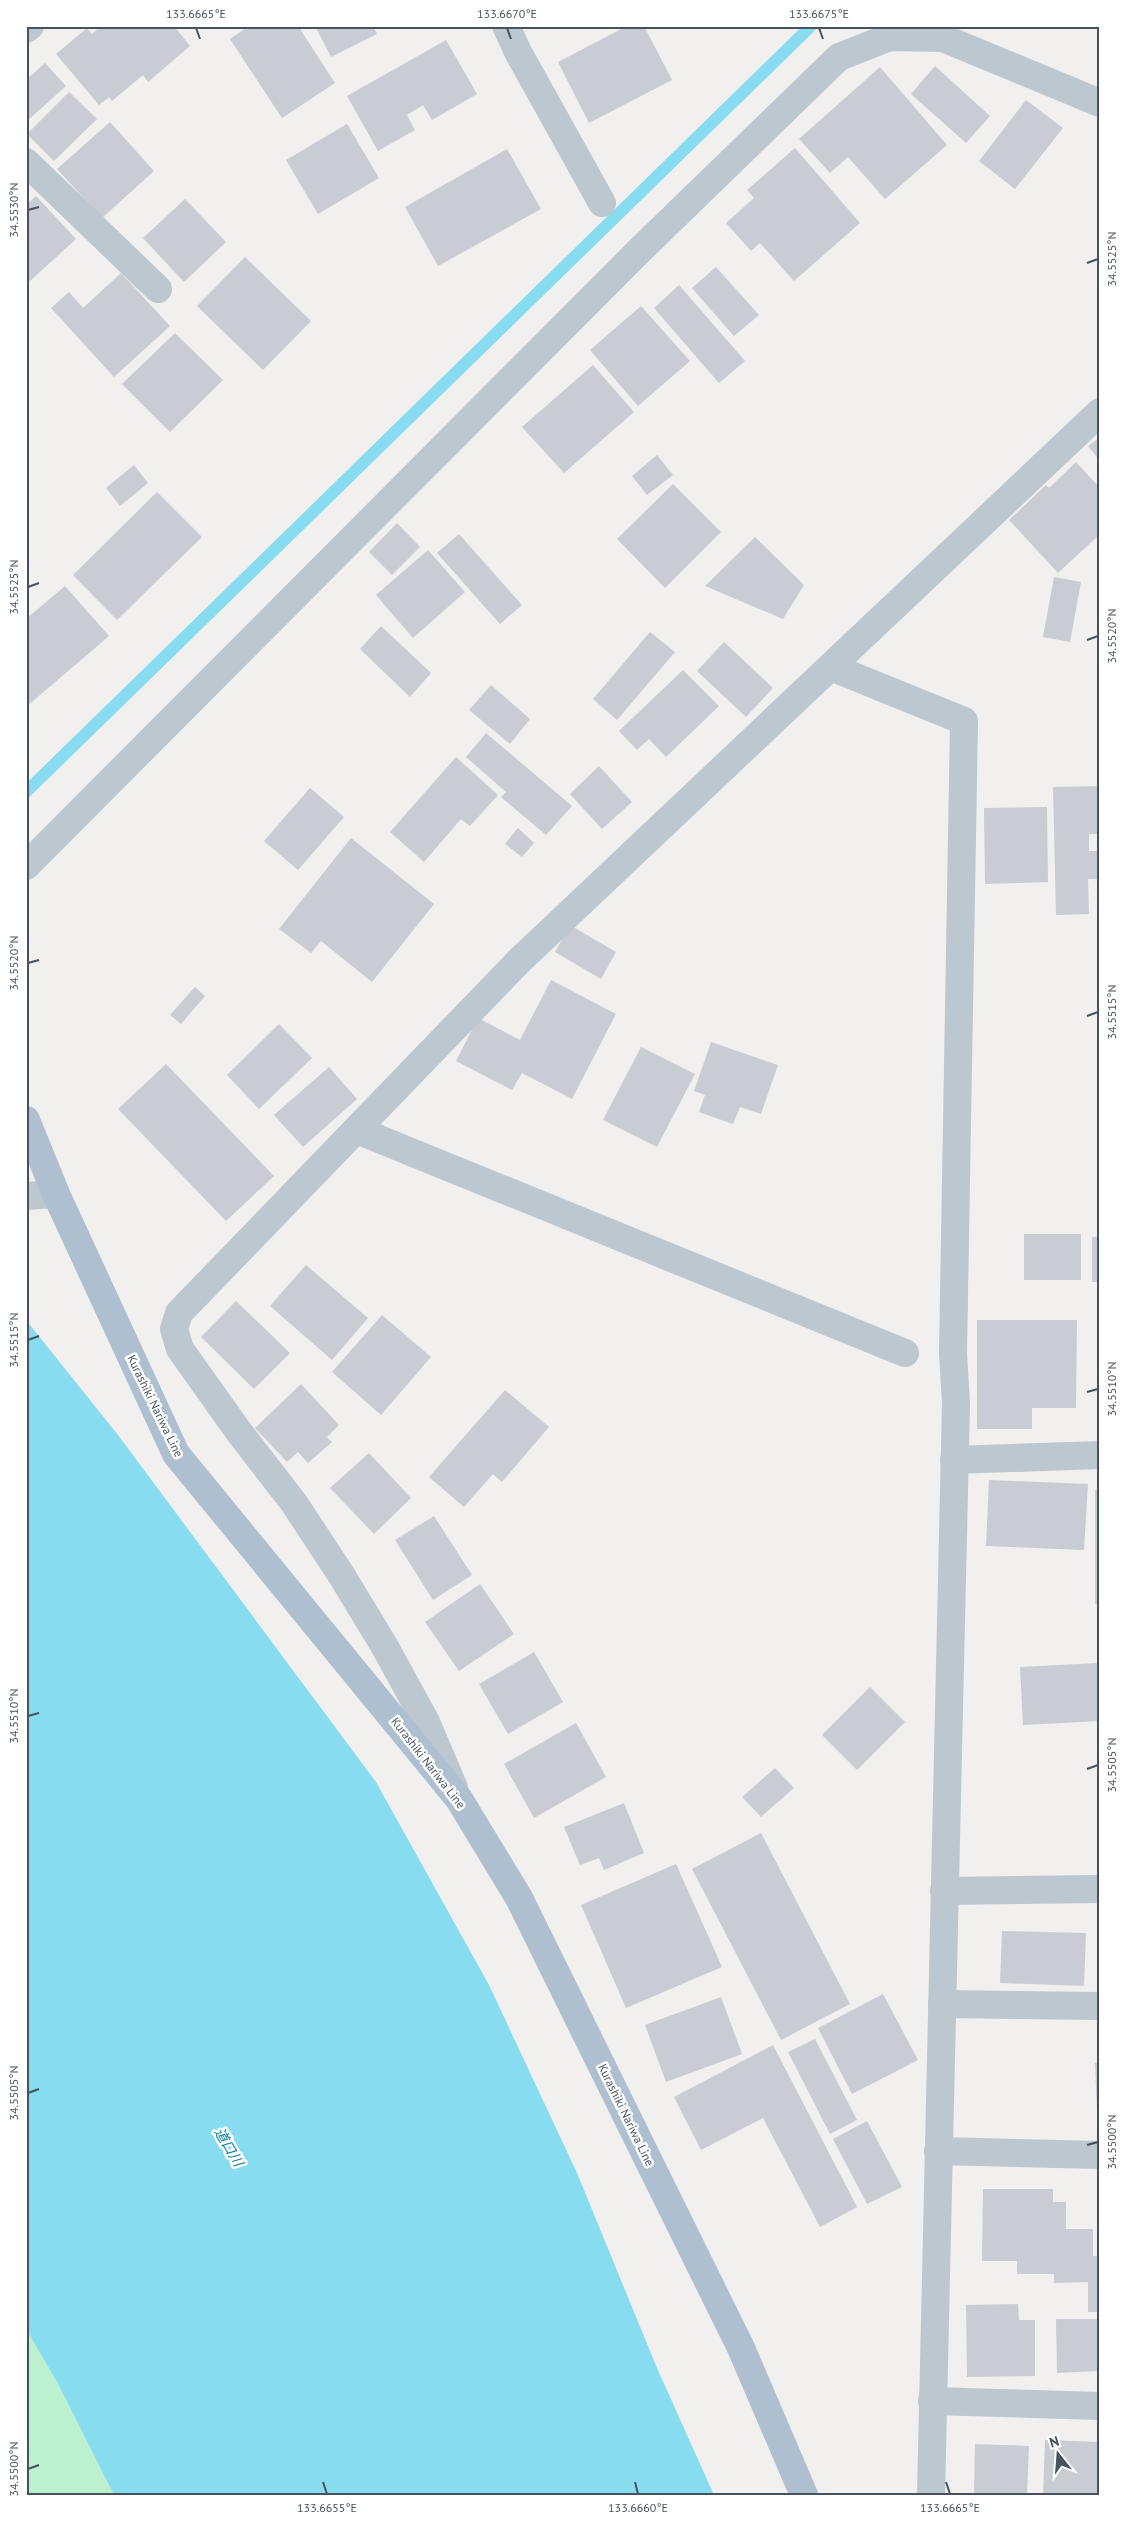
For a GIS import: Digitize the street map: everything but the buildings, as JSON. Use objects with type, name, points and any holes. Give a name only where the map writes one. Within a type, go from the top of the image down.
[{"type":"main road","name":"Kurashiki Nariwa Line","points":[[26,1120],[56,1194],[176,1454],[459,1799],[519,1898],[741,2348],[804,2495]]},
{"type":"street","points":[[26,29],[30,26]]},
{"type":"street","points":[[506,26],[518,52],[602,203]]},
{"type":"street","points":[[26,866],[637,253],[839,57],[890,37],[943,38],[1100,103]]},
{"type":"street","points":[[26,162],[158,289]]},
{"type":"street","points":[[459,1799],[426,1722],[380,1639],[294,1503],[239,1432],[180,1349],[174,1329],[178,1313],[519,961],[1100,412]]},
{"type":"street","points":[[831,667],[964,721],[953,1344],[956,1404],[931,2495]]},
{"type":"street","points":[[357,1130],[905,1353]]},
{"type":"street","points":[[26,1196],[56,1194]]},
{"type":"street","points":[[954,1460],[1100,1455]]},
{"type":"street","points":[[944,1891],[1100,1889]]},
{"type":"street","points":[[942,2004],[1100,2006]]},
{"type":"street","points":[[938,2151],[1100,2155]]},
{"type":"street","points":[[932,2401],[1100,2406]]},
{"type":"green space","points":[[26,2329],[56,2380],[114,2495],[26,2495]]},
{"type":"water","name":"道口川","points":[[26,1320],[118,1435],[376,1782],[489,1985],[577,2173],[657,2368],[714,2495],[114,2495],[56,2380],[26,2329]]},
{"type":"waterway","points":[[26,792],[811,26]]}]
